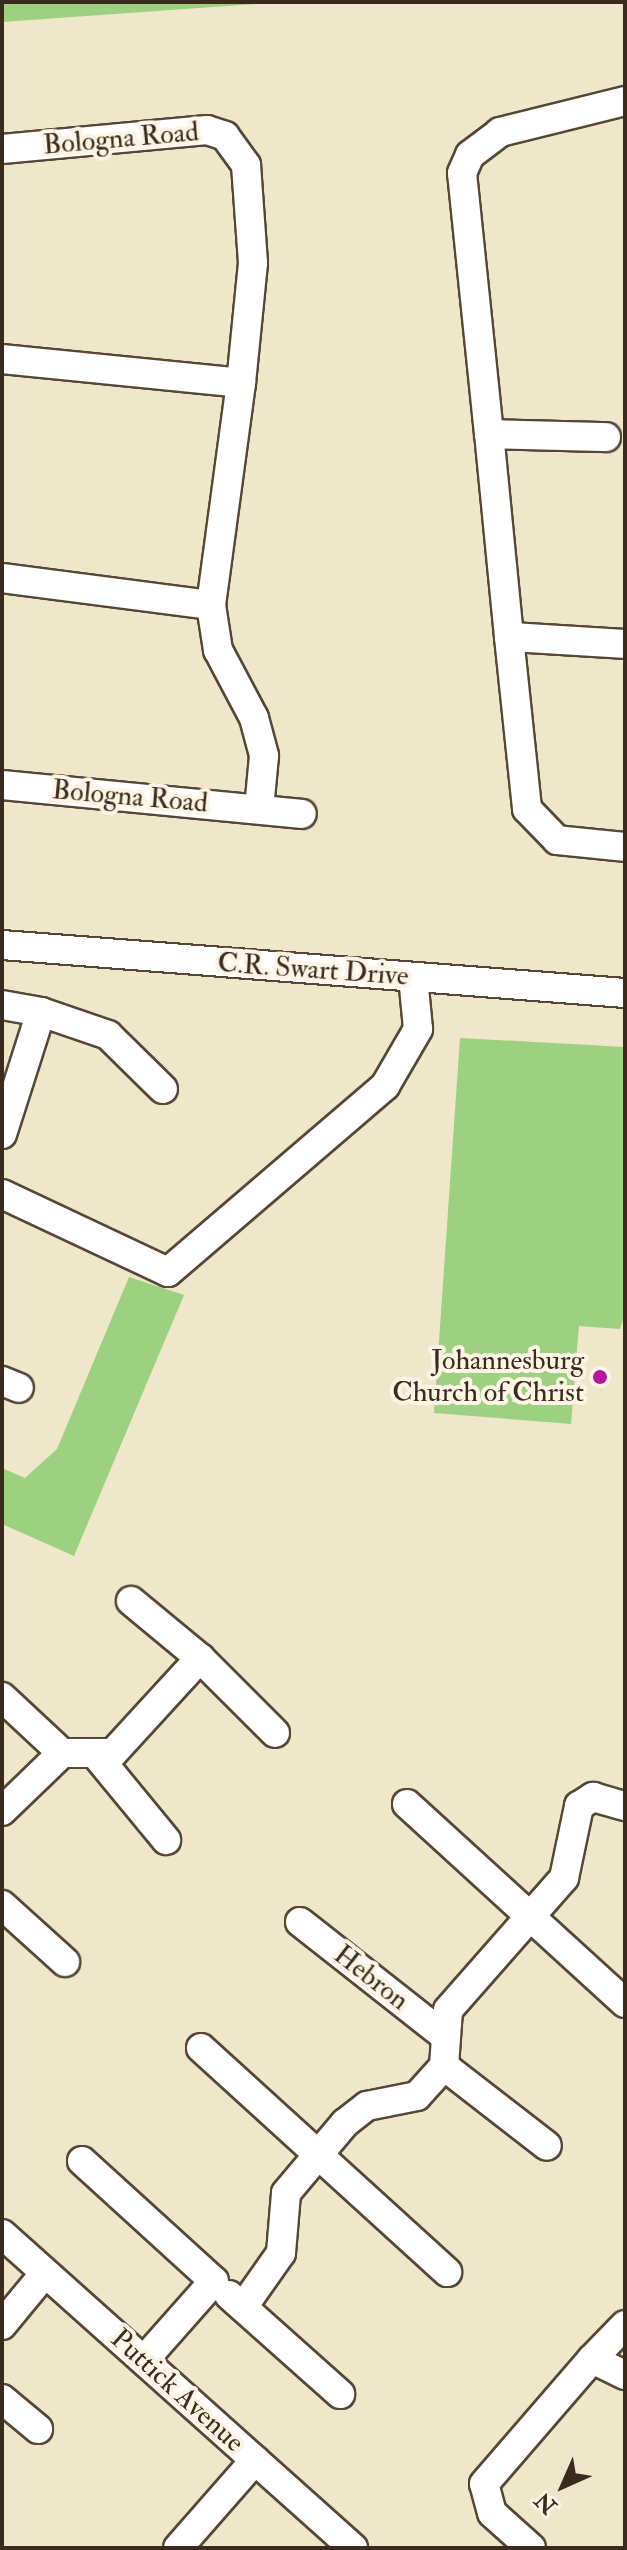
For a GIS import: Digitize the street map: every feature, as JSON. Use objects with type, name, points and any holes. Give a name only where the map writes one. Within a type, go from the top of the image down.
[{"type":"street","points":[[625,101],[500,132],[470,155],[462,173],[527,809],[557,840],[625,847]]},
{"type":"street","name":"Bologna Road","points":[[2,149],[207,130],[231,143],[246,165],[253,263],[241,383],[211,605],[218,650],[254,718],[264,756],[259,809]]},
{"type":"street","points":[[2,359],[241,383]]},
{"type":"street","points":[[489,434],[606,437]]},
{"type":"street","points":[[2,578],[211,605]]},
{"type":"street","points":[[509,637],[625,644]]},
{"type":"street","name":"Bologna Road","points":[[2,785],[302,814]]},
{"type":"street","name":"C.R. Swart Drive","points":[[2,945],[625,993]]},
{"type":"street","points":[[2,1194],[168,1272],[385,1086],[418,1029],[413,977]]},
{"type":"street","points":[[2,1005],[41,1012],[108,1035],[163,1089]]},
{"type":"street","points":[[2,1134],[41,1012]]},
{"type":"street","points":[[131,1601],[200,1658],[275,1733]]},
{"type":"street","points":[[2,1697],[62,1753],[97,1756],[113,1753],[200,1658]]},
{"type":"street","points":[[2,1811],[62,1753]]},
{"type":"street","points":[[97,1756],[166,1840]]},
{"type":"street","name":"Hebron","points":[[444,2066],[441,2033],[453,2002],[532,1915],[570,1865],[579,1806],[593,1797],[625,1806]]},
{"type":"street","points":[[407,1804],[625,2003]]},
{"type":"street","points":[[2,1905],[65,1962]]},
{"type":"street","name":"Hebron","points":[[300,1922],[441,2033]]},
{"type":"street","points":[[201,2048],[447,2272]]},
{"type":"street","points":[[243,2307],[281,2253],[286,2193],[357,2113],[417,2096],[444,2066],[547,2146]]},
{"type":"street","points":[[82,2161],[340,2394]]},
{"type":"street","name":"Puttick Avenue","points":[[2,2234],[353,2548]]},
{"type":"street","points":[[2,2325],[45,2273]]},
{"type":"street","points":[[144,2360],[214,2281]]},
{"type":"street","points":[[531,2548],[492,2513],[484,2484],[625,2325]]},
{"type":"street","points":[[592,2359],[625,2375]]},
{"type":"street","points":[[2,2399],[38,2429]]},
{"type":"street","points":[[178,2548],[255,2460]]},
{"type":"green space","points":[[2,2],[283,2],[2,22]]},
{"type":"green space","points":[[460,1038],[625,1047],[625,1314],[620,1329],[579,1326],[571,1424],[434,1413]]},
{"type":"green space","points":[[129,1277],[184,1295],[74,1556],[2,1524],[2,1468],[25,1478],[57,1449]]},
{"type":"place","name":"Johannesburg Church of Christ","points":[[600,1377]]}]
